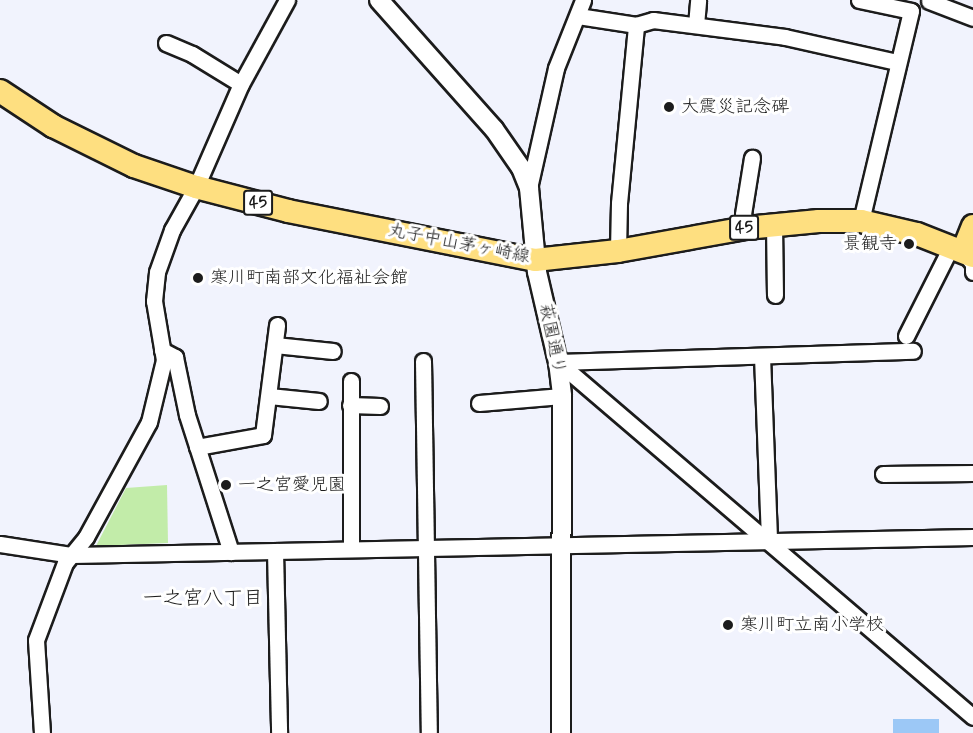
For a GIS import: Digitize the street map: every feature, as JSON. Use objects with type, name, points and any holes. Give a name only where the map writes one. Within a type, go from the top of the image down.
[{"type":"main road","name":"丸子中山茅ヶ崎線","points":[[0,91],[53,126],[134,166],[196,187],[288,211],[535,260],[618,251],[774,224],[861,221],[917,234],[962,251]]},
{"type":"main road","points":[[962,251],[973,226]]},
{"type":"street","points":[[231,552],[167,354],[154,301],[157,272],[172,230],[196,187],[241,84],[287,0]]},
{"type":"street","name":"萩園通り","points":[[379,0],[494,129],[521,168],[529,188],[535,260],[558,362],[562,396],[561,733]]},
{"type":"street","points":[[529,188],[556,68],[583,0]]},
{"type":"street","points":[[696,25],[698,0]]},
{"type":"street","points":[[859,0],[911,11],[897,62],[861,221]]},
{"type":"street","points":[[936,8],[973,18]]},
{"type":"street","points":[[578,16],[636,25],[653,20],[785,37],[897,62]]},
{"type":"street","points":[[618,251],[618,212],[636,25]]},
{"type":"street","points":[[166,43],[192,54],[241,84]]},
{"type":"street","points":[[745,168],[743,213],[746,228]]},
{"type":"street","points":[[771,288],[774,224]]},
{"type":"street","points":[[914,329],[962,251],[973,264],[973,272]]},
{"type":"street","points":[[197,447],[263,435],[277,325]]},
{"type":"street","points":[[275,345],[333,351]]},
{"type":"street","points":[[558,362],[913,351]]},
{"type":"street","points":[[42,733],[36,640],[60,573],[86,537],[149,422],[167,354]]},
{"type":"street","points":[[762,356],[769,541]]},
{"type":"street","points":[[423,361],[429,733]]},
{"type":"street","points":[[558,362],[973,717]]},
{"type":"street","points":[[351,381],[351,549]]},
{"type":"street","points":[[269,396],[319,401]]},
{"type":"street","points":[[479,403],[503,408],[562,396]]},
{"type":"street","points":[[350,405],[380,406]]},
{"type":"street","points":[[888,469],[931,467],[973,473]]},
{"type":"street","points":[[0,544],[72,555],[973,537]]},
{"type":"street","points":[[275,551],[279,733]]},
{"type":"green space","points":[[167,485],[168,543],[96,546],[126,488]]},
{"type":"water","points":[[893,719],[939,719],[939,733],[893,733]]},
{"type":"place","name":"大震災記念碑","points":[[669,107]]},
{"type":"place","name":"景観寺","points":[[909,244]]},
{"type":"place","name":"寒川町南部文化福祉会館","points":[[198,278]]},
{"type":"place","name":"一之宮愛児園","points":[[226,485]]},
{"type":"place","name":"寒川町立南小学校","points":[[728,625]]},
{"type":"district","name":"一之宮八丁目","points":[[203,598]]}]
